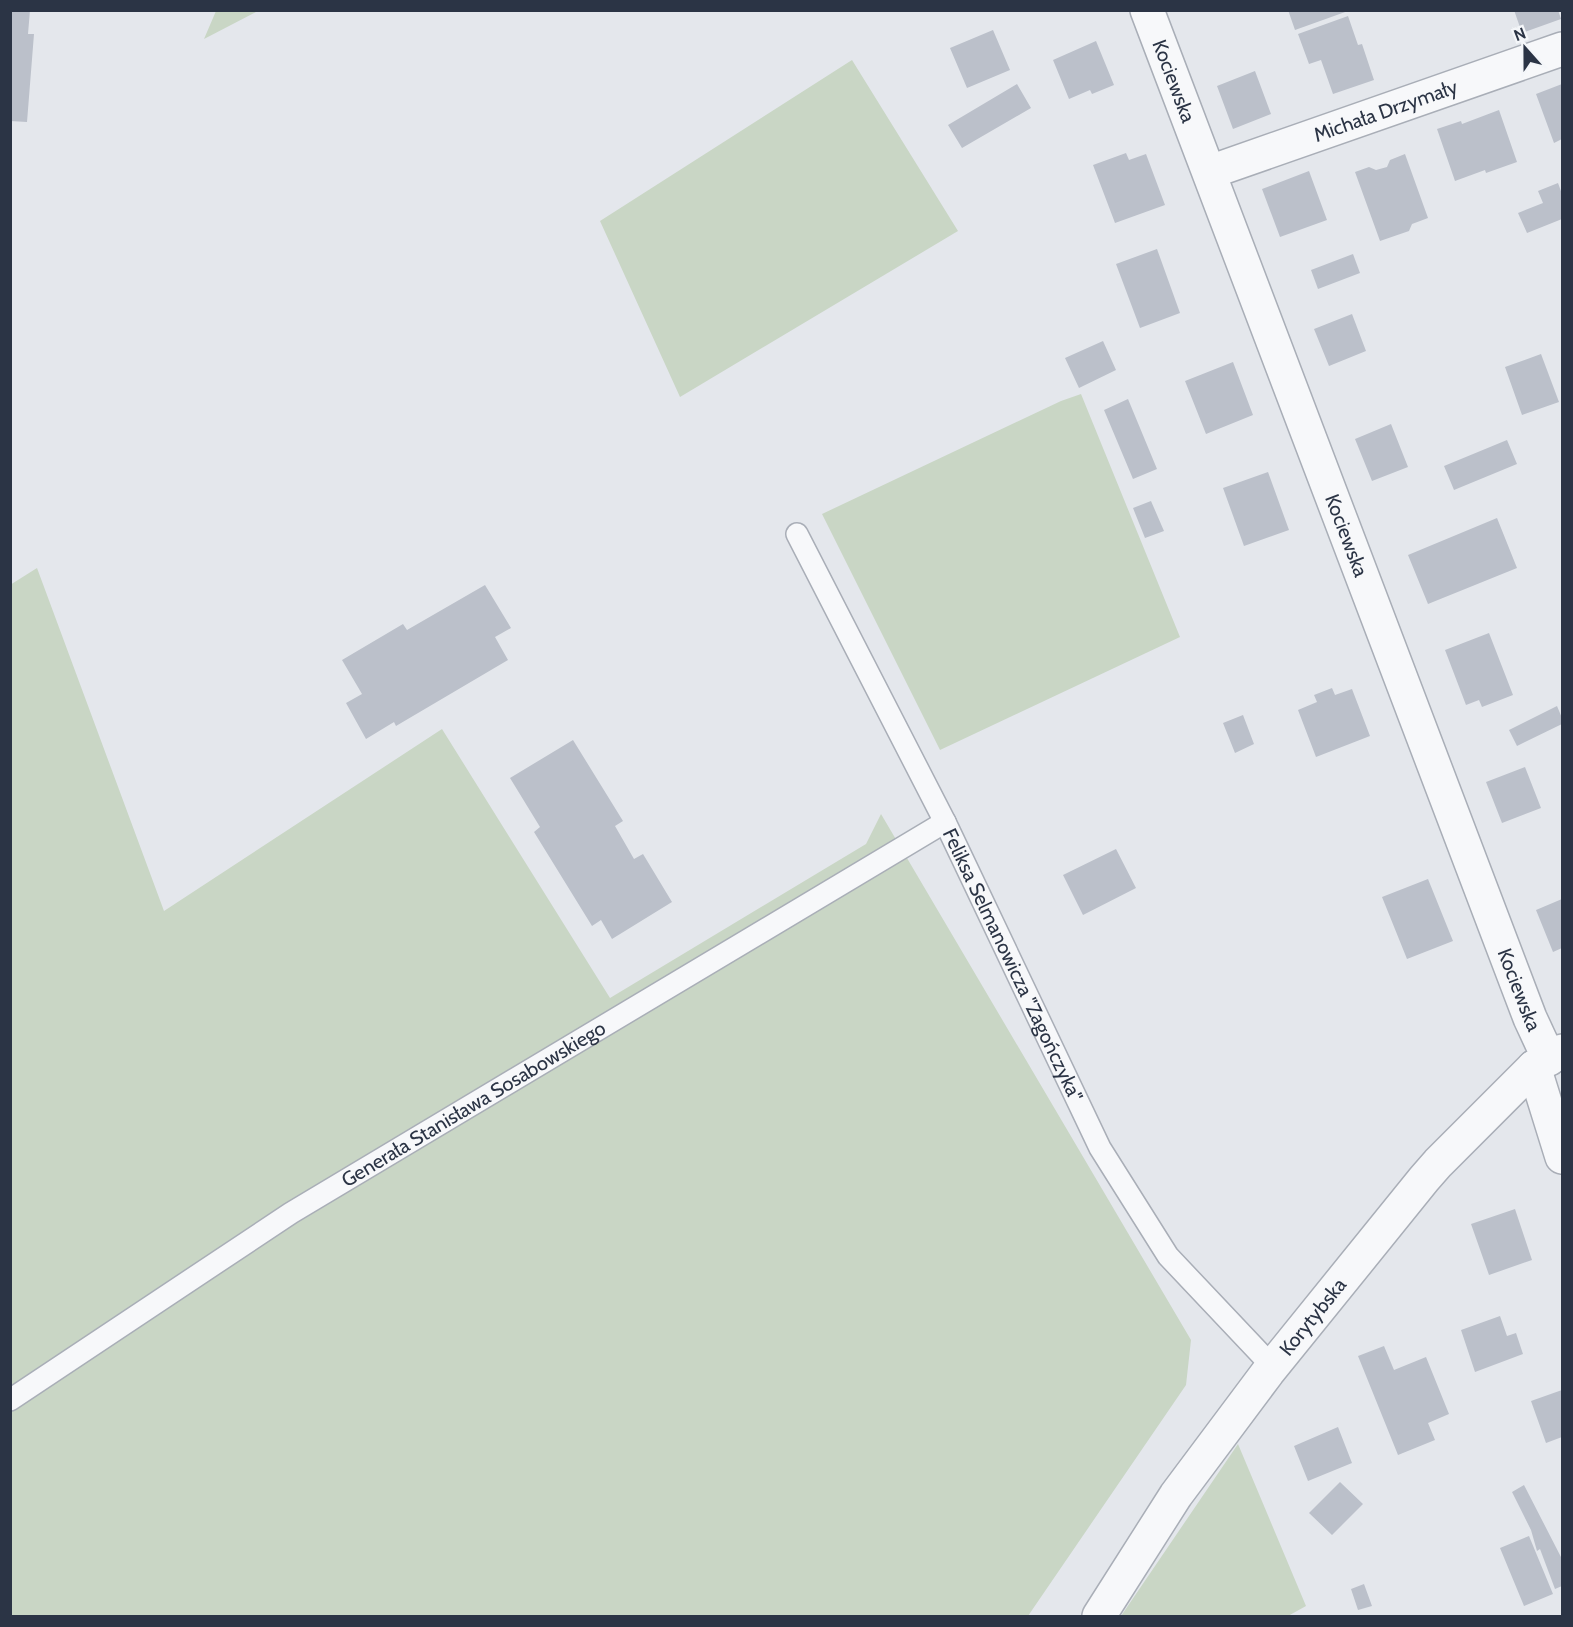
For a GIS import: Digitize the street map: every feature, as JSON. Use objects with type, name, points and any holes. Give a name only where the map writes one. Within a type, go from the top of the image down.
[{"type":"street","name":"Kociewska","points":[[1147,10],[1530,1018],[1549,1059],[1563,1157]]},
{"type":"street","name":"Michała Drzymały","points":[[1210,172],[1563,49]]},
{"type":"street","name":"Korytybska","points":[[1099,1617],[1173,1499],[1272,1366],[1438,1162],[1549,1059]]},
{"type":"lane","name":"Feliksa Selmanowicza \"Zagończyka\"","points":[[797,534],[945,822],[1100,1148],[1168,1256],[1272,1366]]},
{"type":"lane","name":"Generała Stanisława Sosabowskiego","points":[[10,1400],[291,1213],[945,822]]},
{"type":"green space","points":[[216,10],[258,11],[204,39]]},
{"type":"green space","points":[[852,60],[958,231],[680,397],[600,221]]},
{"type":"green space","points":[[1081,394],[1180,637],[940,750],[822,514],[1061,401]]},
{"type":"green space","points":[[37,568],[164,911],[442,729],[610,998],[866,844],[881,814],[1191,1340],[1186,1385],[1028,1616],[11,1616],[10,585]]},
{"type":"green space","points":[[1238,1444],[1306,1606],[1288,1616],[1121,1616]]},
{"type":"building","points":[[10,10],[30,10],[28,34],[34,34],[27,122],[10,121]]},
{"type":"building","points":[[1288,10],[1348,10],[1348,11],[1295,30]]},
{"type":"building","points":[[1514,10],[1558,10],[1561,19],[1522,33]]},
{"type":"building","points":[[1348,16],[1358,45],[1362,44],[1374,80],[1333,94],[1321,60],[1309,64],[1298,34]]},
{"type":"building","points":[[993,30],[1010,70],[967,88],[950,48]]},
{"type":"building","points":[[1096,41],[1114,85],[1092,94],[1090,90],[1069,99],[1053,60]]},
{"type":"building","points":[[1255,71],[1271,114],[1233,129],[1217,86]]},
{"type":"building","points":[[1017,84],[1031,108],[962,148],[948,125]]},
{"type":"building","points":[[1562,84],[1562,139],[1554,143],[1536,94]]},
{"type":"building","points":[[1499,110],[1517,162],[1455,181],[1437,129],[1461,121],[1462,124]]},
{"type":"building","points":[[1126,153],[1129,160],[1146,154],[1165,205],[1115,223],[1093,165]]},
{"type":"building","points":[[1405,154],[1428,218],[1412,224],[1409,231],[1380,241],[1355,172],[1369,167],[1376,170],[1387,167],[1390,160]]},
{"type":"building","points":[[1309,171],[1327,220],[1280,237],[1262,189]]},
{"type":"building","points":[[1558,183],[1562,194],[1562,219],[1527,233],[1518,213],[1543,203],[1538,191]]},
{"type":"building","points":[[1157,249],[1180,313],[1140,328],[1116,264]]},
{"type":"building","points":[[1353,254],[1360,273],[1318,289],[1311,270]]},
{"type":"building","points":[[1352,314],[1366,351],[1329,366],[1314,329]]},
{"type":"building","points":[[1103,341],[1116,370],[1079,388],[1065,358]]},
{"type":"building","points":[[1541,354],[1559,402],[1522,415],[1505,367]]},
{"type":"building","points":[[1233,362],[1253,415],[1206,434],[1185,381]]},
{"type":"building","points":[[1128,399],[1157,469],[1133,479],[1104,410]]},
{"type":"building","points":[[1391,424],[1408,467],[1372,481],[1355,439]]},
{"type":"building","points":[[1507,440],[1517,464],[1454,490],[1444,466]]},
{"type":"building","points":[[1268,472],[1289,530],[1244,546],[1223,488]]},
{"type":"building","points":[[1151,501],[1164,531],[1145,538],[1133,508]]},
{"type":"building","points":[[1497,518],[1517,568],[1428,604],[1408,555]]},
{"type":"building","points":[[485,585],[511,628],[495,637],[508,660],[396,726],[394,722],[366,739],[346,703],[362,694],[342,660],[403,624],[407,630]]},
{"type":"building","points":[[1489,633],[1513,695],[1482,707],[1479,700],[1466,705],[1445,650]]},
{"type":"building","points":[[1332,688],[1335,695],[1352,689],[1370,736],[1316,757],[1298,710],[1317,702],[1314,695]]},
{"type":"building","points":[[1557,706],[1562,724],[1517,746],[1509,730]]},
{"type":"building","points":[[1243,715],[1254,744],[1235,753],[1223,723]]},
{"type":"building","points":[[573,740],[623,821],[615,826],[634,859],[643,854],[672,902],[612,939],[601,920],[592,926],[534,832],[540,827],[510,778]]},
{"type":"building","points":[[1525,767],[1541,808],[1502,823],[1486,782]]},
{"type":"building","points":[[1116,849],[1136,888],[1083,915],[1063,875]]},
{"type":"building","points":[[1428,879],[1453,941],[1407,959],[1382,897]]},
{"type":"building","points":[[1562,899],[1562,948],[1553,952],[1536,910]]},
{"type":"building","points":[[1515,1209],[1532,1260],[1489,1275],[1471,1224]]},
{"type":"building","points":[[1500,1316],[1507,1336],[1516,1333],[1523,1354],[1475,1372],[1461,1330]]},
{"type":"building","points":[[1384,1346],[1394,1370],[1426,1357],[1449,1414],[1428,1423],[1435,1440],[1398,1455],[1358,1356]]},
{"type":"building","points":[[1562,1390],[1562,1437],[1546,1443],[1531,1401]]},
{"type":"building","points":[[1338,1427],[1352,1463],[1308,1481],[1294,1446]]},
{"type":"building","points":[[1340,1482],[1363,1504],[1332,1535],[1309,1513]]},
{"type":"building","points":[[1524,1485],[1562,1559],[1562,1586],[1555,1589],[1540,1549],[1537,1551],[1531,1530],[1512,1492]]},
{"type":"building","points":[[1529,1536],[1553,1594],[1524,1606],[1500,1548]]},
{"type":"building","points":[[1364,1584],[1372,1606],[1358,1610],[1351,1589]]}]
